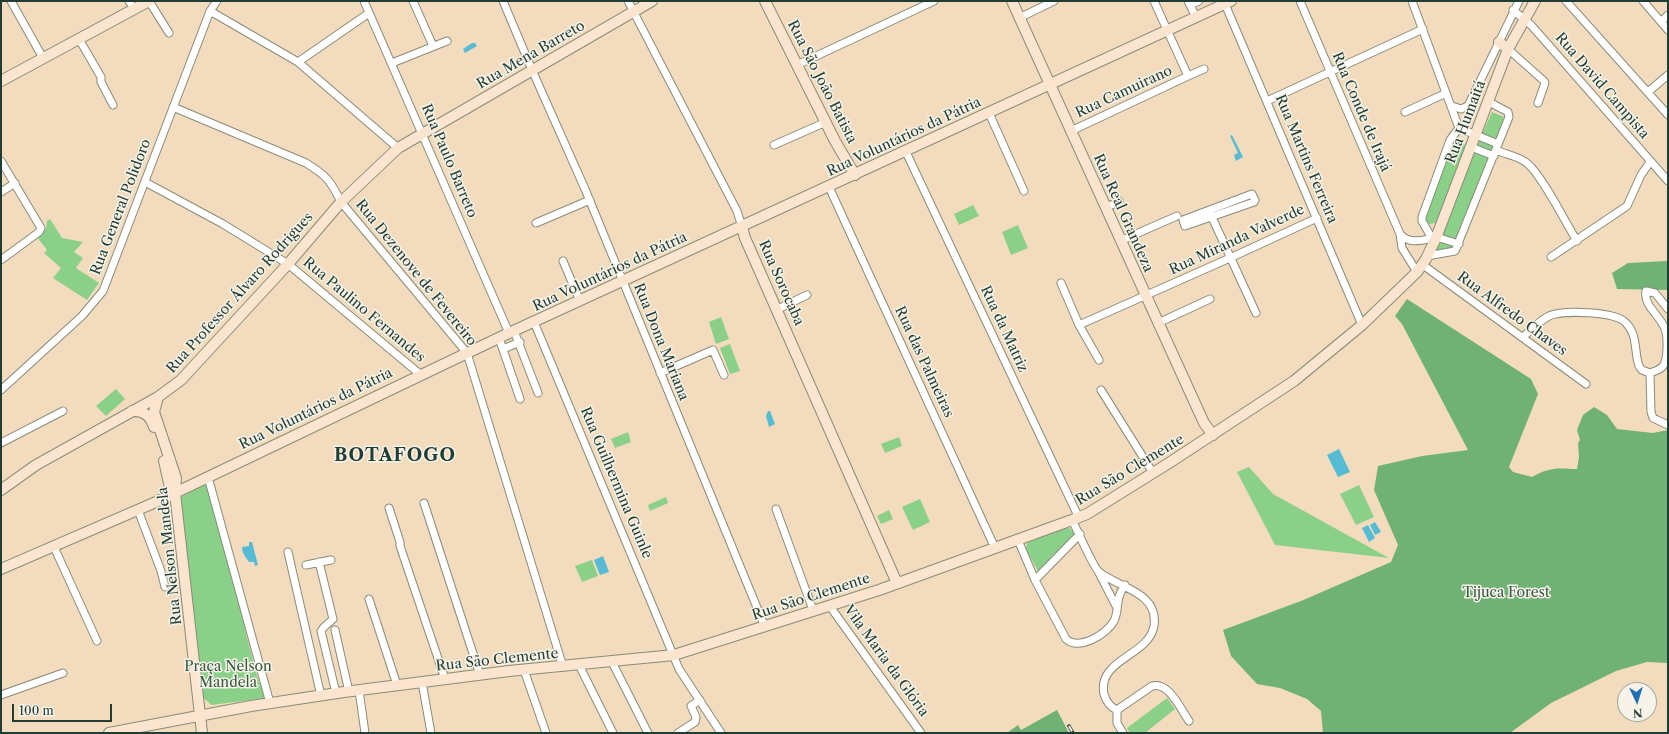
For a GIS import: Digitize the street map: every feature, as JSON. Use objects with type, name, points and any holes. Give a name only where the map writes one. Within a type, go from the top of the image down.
[{"type":"main road","points":[[1,82],[42,58],[79,39],[131,5],[149,1]]},
{"type":"main road","name":"Rua Mena Barreto","points":[[423,133],[652,1]]},
{"type":"main road","name":"Rua São João Batista","points":[[765,1],[826,122],[855,175]]},
{"type":"main road","name":"Rua Real Grandeza","points":[[1012,1],[1106,208],[1142,298],[1158,323],[1204,423],[1213,435]]},
{"type":"main road","name":"Rua Humaitá","points":[[1423,264],[1436,238],[1508,49],[1535,1]]},
{"type":"main road","name":"Rua Voluntários da Pátria","points":[[1,569],[173,494],[511,332],[1228,3]]},
{"type":"main road","points":[[1499,42],[1508,49]]},
{"type":"main road","name":"Rua Professor Álvaro Rodrigues","points":[[1,490],[13,480],[65,448],[158,397],[188,373],[288,264],[341,202],[398,148],[423,133]]},
{"type":"main road","name":"Rua Sorocaba","points":[[742,227],[897,583]]},
{"type":"main road","name":"Rua São Clemente","points":[[109,733],[270,703],[422,682],[443,674],[480,675],[674,655],[765,627],[897,583],[1018,540],[1076,519],[1153,473],[1289,385],[1362,325],[1423,264]]},
{"type":"main road","name":"Rua Nelson Mandela","points":[[158,397],[154,412],[176,478],[173,494]]},
{"type":"main road","name":"Rua Nelson Mandela","points":[[132,411],[140,412],[152,420],[173,494],[202,733]]},
{"type":"street","points":[[11,1],[42,58]]},
{"type":"street","points":[[149,1],[169,33]]},
{"type":"street","name":"Rua General Polidoro","points":[[1,390],[82,316],[103,291],[210,11],[217,1]]},
{"type":"street","name":"Rua Paulo Barreto","points":[[364,1],[511,332],[520,342],[538,392]]},
{"type":"street","points":[[413,1],[433,46]]},
{"type":"street","name":"Rua Dona Mariana","points":[[503,1],[590,200],[765,627]]},
{"type":"street","name":"Rua Sorocaba","points":[[628,1],[737,211],[742,227]]},
{"type":"street","points":[[797,64],[934,1]]},
{"type":"street","points":[[1019,18],[1054,1]]},
{"type":"street","name":"Rua Camuirano","points":[[1154,1],[1166,31],[1188,76]]},
{"type":"street","points":[[1196,17],[1189,3],[1199,1]]},
{"type":"street","name":"Rua Conde de Irajá","points":[[1300,1],[1400,234],[1402,248],[1423,264]]},
{"type":"street","points":[[1412,1],[1423,28],[1444,94],[1452,106],[1459,128]]},
{"type":"street","name":"Rua Humaitá","points":[[1452,106],[1461,109],[1468,106],[1518,1]]},
{"type":"street","points":[[1566,1],[1667,112]]},
{"type":"street","points":[[1643,1],[1667,28]]},
{"type":"street","name":"Rua Martins Ferreira","points":[[1228,3],[1267,101],[1362,325]]},
{"type":"street","name":"Rua David Campista","points":[[1513,10],[1531,25],[1668,181]]},
{"type":"street","points":[[210,11],[298,62],[398,148]]},
{"type":"street","points":[[298,62],[370,13]]},
{"type":"street","points":[[1661,22],[1668,15]]},
{"type":"street","points":[[1267,101],[1423,28]]},
{"type":"street","points":[[79,39],[101,77],[101,82],[113,105]]},
{"type":"street","points":[[392,63],[447,41]]},
{"type":"street","points":[[1508,49],[1544,80],[1545,83],[1538,104]]},
{"type":"street","name":"Rua Camuirano","points":[[1071,131],[1204,69]]},
{"type":"street","points":[[1648,92],[1668,75]]},
{"type":"street","points":[[1406,112],[1444,94]]},
{"type":"street","points":[[1423,264],[1455,250],[1459,244],[1509,117],[1508,112],[1488,102]]},
{"type":"street","name":"Rua Dezenove de Fevereiro","points":[[173,107],[306,163],[323,174],[331,182],[341,202],[467,353],[563,666]]},
{"type":"street","points":[[988,113],[1024,191]]},
{"type":"street","points":[[774,145],[826,122]]},
{"type":"street","points":[[1459,128],[1476,134],[1496,150]]},
{"type":"street","points":[[1459,128],[1450,140],[1422,217],[1422,221],[1427,232],[1436,238],[1459,244]]},
{"type":"street","points":[[1471,147],[1496,150],[1518,157],[1528,164],[1538,176],[1577,240]]},
{"type":"street","name":"Rua da Matriz","points":[[906,152],[1076,519],[1080,534],[1116,606]]},
{"type":"street","points":[[1,161],[40,224],[40,232],[1,260]]},
{"type":"street","points":[[1551,257],[1627,206],[1641,175],[1650,162]]},
{"type":"street","name":"Rua Paulino Fernandes","points":[[145,182],[223,224],[288,264],[421,375]]},
{"type":"street","points":[[1,192],[15,183]]},
{"type":"street","name":"Rua das Palmeiras","points":[[829,187],[995,548]]},
{"type":"street","points":[[1252,194],[1256,200],[1212,217],[1187,227],[1183,221],[1252,194]]},
{"type":"street","points":[[536,223],[590,200]]},
{"type":"street","points":[[1106,208],[1119,201]]},
{"type":"street","points":[[1208,210],[1256,313]]},
{"type":"street","points":[[1120,241],[1177,216]]},
{"type":"street","name":"Rua Miranda Valverde","points":[[1079,325],[1142,298],[1316,218]]},
{"type":"street","points":[[1400,234],[1405,240],[1414,242],[1436,238]]},
{"type":"street","points":[[563,261],[580,301]]},
{"type":"street","name":"Rua Alfredo Chaves","points":[[1423,264],[1586,384]]},
{"type":"street","points":[[1060,283],[1079,325],[1099,360]]},
{"type":"street","points":[[1523,337],[1542,320],[1556,314],[1574,313],[1615,316],[1627,323],[1633,332],[1639,366],[1642,370],[1650,373],[1660,369],[1665,364],[1667,349],[1666,329],[1648,304],[1645,295],[1646,291],[1654,293],[1668,309]]},
{"type":"street","points":[[778,309],[807,295]]},
{"type":"street","points":[[1158,323],[1210,299]]},
{"type":"street","name":"Rua Guilhermina Guinle","points":[[534,322],[679,669],[721,733]]},
{"type":"street","points":[[499,338],[520,399]]},
{"type":"street","points":[[503,349],[520,342]]},
{"type":"street","points":[[660,373],[713,350],[724,375]]},
{"type":"street","points":[[1650,373],[1650,412],[1653,418],[1668,425]]},
{"type":"street","points":[[1101,390],[1153,473]]},
{"type":"street","points":[[1,443],[63,411]]},
{"type":"street","points":[[208,477],[270,703]]},
{"type":"street","points":[[1,484],[13,480]]},
{"type":"street","points":[[424,503],[480,675]]},
{"type":"street","points":[[389,508],[443,674]]},
{"type":"street","points":[[776,509],[813,610]]},
{"type":"street","points":[[138,510],[161,571],[165,586]]},
{"type":"street","points":[[1035,580],[1080,534]]},
{"type":"street","points":[[1018,540],[1035,580],[1066,639],[1074,644],[1085,643],[1112,624],[1115,618],[1118,596],[1125,585]]},
{"type":"street","points":[[54,547],[96,641]]},
{"type":"street","points":[[288,552],[321,696]]},
{"type":"street","points":[[306,565],[331,560]]},
{"type":"street","points":[[319,562],[333,619],[321,631],[336,693]]},
{"type":"street","points":[[1098,571],[1125,585],[1143,597],[1150,605],[1153,612],[1154,626],[1148,641],[1112,668],[1106,677],[1104,695],[1110,705],[1117,710]]},
{"type":"street","points":[[369,599],[397,685]]},
{"type":"street","name":"Vila Maria da Glória","points":[[829,605],[921,733]]},
{"type":"street","points":[[335,630],[365,733]]},
{"type":"street","points":[[612,662],[648,733]]},
{"type":"street","points":[[578,665],[613,733]]},
{"type":"street","points":[[524,670],[546,733]]},
{"type":"street","points":[[1,695],[63,673]]},
{"type":"street","points":[[422,682],[431,733]]},
{"type":"street","points":[[1117,710],[1152,686],[1159,685],[1166,688],[1189,721]]},
{"type":"street","points":[[678,733],[695,722],[696,717],[691,706],[700,700]]},
{"type":"street","points":[[1117,710],[1117,723],[1123,733]]},
{"type":"green space","points":[[1492,112],[1504,117],[1496,140],[1482,134]]},
{"type":"green space","points":[[1480,139],[1494,144],[1491,154],[1477,148]]},
{"type":"green space","points":[[1459,141],[1467,146],[1436,223],[1429,224],[1425,219],[1452,143]]},
{"type":"green space","points":[[1475,153],[1489,159],[1456,239],[1441,235]]},
{"type":"green space","points":[[973,205],[979,216],[959,225],[954,214]]},
{"type":"green space","points":[[50,219],[62,238],[83,242],[74,252],[83,258],[76,268],[99,283],[87,300],[53,278],[61,268],[44,253],[47,250],[37,237],[46,229],[47,221]]},
{"type":"green space","points":[[1018,225],[1028,248],[1011,255],[1002,232]]},
{"type":"green space","points":[[1439,242],[1454,247],[1434,253]]},
{"type":"green space","points":[[1668,261],[1668,290],[1617,289],[1612,273],[1628,263]]},
{"type":"green space","name":"Tijuca Forest","points":[[1407,299],[1531,379],[1538,394],[1509,467],[1513,472],[1532,477],[1544,471],[1554,469],[1577,469],[1579,457],[1578,443],[1580,440],[1577,430],[1583,415],[1594,407],[1607,415],[1617,429],[1653,433],[1668,430],[1668,663],[1647,662],[1616,671],[1551,703],[1510,733],[1323,733],[1321,711],[1307,699],[1280,688],[1257,684],[1231,656],[1223,630],[1301,601],[1391,562],[1398,545],[1374,490],[1378,466],[1422,456],[1468,450],[1402,324],[1395,316]]},
{"type":"green space","points":[[721,317],[729,339],[716,344],[709,322]]},
{"type":"green space","points":[[730,344],[740,371],[730,374],[720,348]]},
{"type":"green space","points":[[116,389],[125,399],[106,416],[96,406]]},
{"type":"green space","points":[[628,432],[631,442],[615,448],[611,439]]},
{"type":"green space","points":[[899,437],[902,446],[885,453],[881,444]]},
{"type":"green space","points":[[1249,467],[1273,494],[1389,558],[1275,545],[1237,472]]},
{"type":"green space","name":"Praça Nelson Mandela","points":[[204,485],[207,485],[245,623],[245,630],[257,676],[265,698],[212,705],[203,698],[181,497]]},
{"type":"green space","points":[[1359,485],[1374,517],[1356,525],[1340,494]]},
{"type":"green space","points":[[666,497],[668,503],[650,511],[648,505]]},
{"type":"green space","points":[[920,499],[930,522],[913,530],[902,507]]},
{"type":"green space","points":[[889,510],[893,519],[881,524],[877,516]]},
{"type":"green space","points":[[1062,528],[1069,528],[1074,534],[1038,571],[1026,549],[1027,543]]},
{"type":"green space","points":[[592,560],[598,576],[582,582],[575,566]]},
{"type":"green space","points":[[1167,698],[1175,709],[1145,733],[1130,733],[1127,728]]},
{"type":"green space","points":[[1057,710],[1069,733],[1007,733],[1018,725],[1021,730]]},
{"type":"water","points":[[472,43],[475,43],[477,46],[465,53],[463,49]]},
{"type":"water","points":[[1232,135],[1243,157],[1236,161],[1234,155],[1238,153],[1230,136]]},
{"type":"water","points":[[768,411],[770,411],[775,424],[769,427],[766,416]]},
{"type":"water","points":[[1339,449],[1350,472],[1338,477],[1327,455]]},
{"type":"water","points":[[1375,522],[1381,532],[1375,535],[1370,525]]},
{"type":"water","points":[[1368,525],[1375,538],[1369,542],[1362,528]]},
{"type":"water","points":[[249,542],[252,542],[258,565],[255,566],[254,562],[249,562],[243,552],[242,547],[249,546]]},
{"type":"water","points":[[603,556],[609,572],[600,575],[594,560]]},
{"type":"railway","points":[[1069,726],[1073,733]]},
{"type":"district","name":"BOTAFOGO","points":[[395,456]]}]
